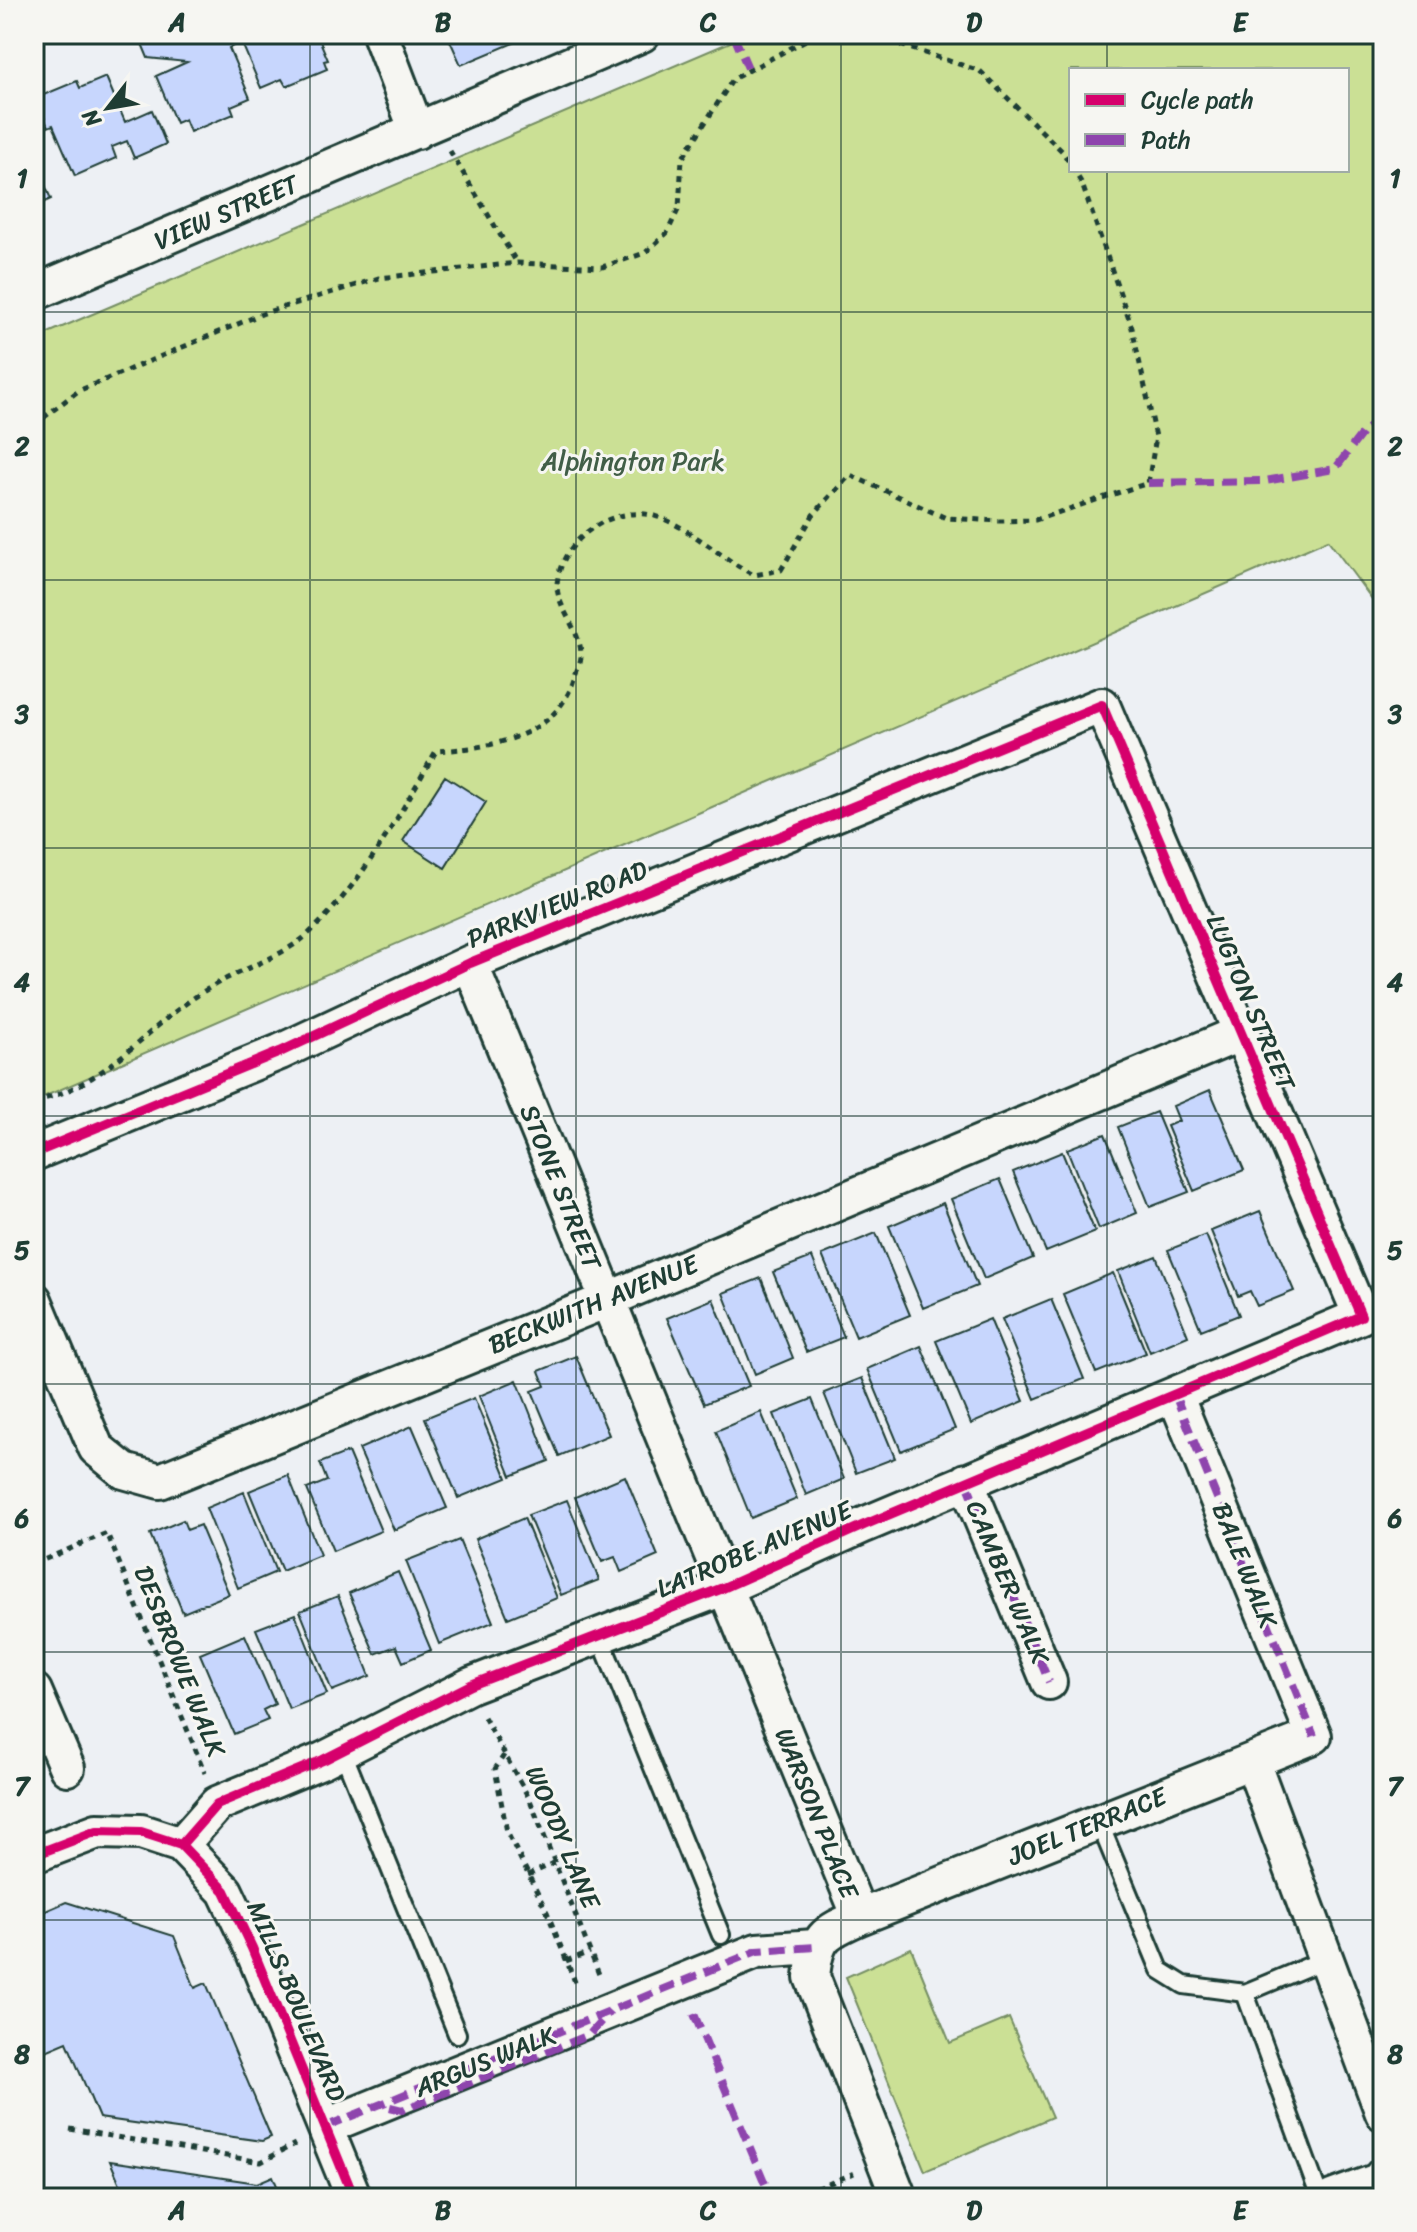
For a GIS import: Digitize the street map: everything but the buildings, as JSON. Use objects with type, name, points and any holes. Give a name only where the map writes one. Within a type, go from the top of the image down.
[{"type":"street","points":[[380,34],[429,126]]},
{"type":"street","name":"VIEW STREET","points":[[34,293],[642,34]]},
{"type":"street","name":"PARKVIEW ROAD","points":[[34,1153],[280,1052],[470,963],[1102,705]]},
{"type":"street","name":"LUGTON STREET","points":[[1102,705],[1361,1316]]},
{"type":"street","name":"STONE STREET","points":[[470,963],[723,1588]]},
{"type":"street","name":"BECKWITH AVENUE","points":[[36,1311],[96,1448],[124,1471],[160,1481],[607,1300],[1241,1033]]},
{"type":"street","name":"LATROBE AVENUE","points":[[181,1845],[217,1804],[342,1750],[471,1685],[723,1588],[966,1481],[1361,1316]]},
{"type":"street","name":"BALE WALK","points":[[1175,1395],[1314,1736]]},
{"type":"street","name":"CAMBER WALK","points":[[966,1481],[1049,1682]]},
{"type":"street","name":"WARSON PLACE","points":[[723,1588],[860,1917],[829,1931],[815,1947]]},
{"type":"street","points":[[34,1693],[67,1768]]},
{"type":"street","name":"JOEL TERRACE","points":[[860,1917],[1314,1736]]},
{"type":"street","points":[[1252,1761],[1383,2113]]},
{"type":"street","name":"MILLS BOULEVARD","points":[[34,1855],[97,1831],[141,1832],[181,1845],[225,1891],[360,2116],[354,2198]]},
{"type":"street","points":[[815,1947],[812,1977],[899,2198]]},
{"type":"street","name":"ARGUS WALK","points":[[360,2116],[601,2013],[757,1951],[815,1947]]},
{"type":"street","points":[[1332,2198],[1378,2181],[1383,2175]]},
{"type":"lane","points":[[600,1637],[721,1935]]},
{"type":"lane","points":[[342,1750],[457,2034]]},
{"type":"lane","points":[[1099,1822],[1160,1970],[1184,1985],[1245,1993],[1326,1959]]},
{"type":"lane","points":[[1245,1993],[1320,2198]]},
{"type":"path","points":[[34,425],[78,391],[264,313],[379,278],[517,263],[602,267],[645,253],[667,233],[679,208],[682,159],[733,79],[817,34]]},
{"type":"path","points":[[866,34],[980,71],[1062,151],[1069,163]]},
{"type":"path","points":[[429,126],[517,263]]},
{"type":"path","points":[[34,1101],[58,1096],[96,1078],[138,1041],[208,988],[306,937],[369,863],[436,751],[485,748],[514,739],[548,720],[571,691],[582,654],[557,586],[564,561],[580,538],[604,521],[633,511],[658,517],[754,575],[781,570],[813,515],[850,475],[946,518],[1000,521],[1035,520],[1148,483],[1156,437],[1132,328],[1082,184],[1074,172]]},
{"type":"path","points":[[504,1755],[495,1769],[507,1832],[566,1961],[601,2013]]},
{"type":"path","points":[[528,1875],[554,1863]]},
{"type":"path","points":[[566,1961],[590,1952]]},
{"type":"path","points":[[70,2129],[261,2162],[360,2116]]},
{"type":"path","points":[[795,2198],[884,2161]]},
{"type":"green space","name":"Alphington Park","points":[[749,34],[1383,34],[1383,614],[1328,540],[34,1101],[34,339]]},
{"type":"green space","points":[[911,1948],[950,2043],[1009,2018],[1052,2117],[925,2171],[846,1977]]},
{"type":"marked path","points":[[733,34],[748,68]]},
{"type":"marked path","points":[[1148,483],[1265,481],[1335,469],[1363,432],[1383,416]]},
{"type":"marked path","points":[[34,1318],[40,1315]]},
{"type":"marked path","points":[[1175,1395],[1314,1736]]},
{"type":"marked path","points":[[966,1481],[1049,1682]]},
{"type":"marked path","points":[[327,2126],[757,1951],[815,1947]]},
{"type":"marked path","points":[[390,2107],[402,2110],[589,2035],[610,2011]]},
{"type":"marked path","points":[[694,2014],[771,2198]]},
{"type":"cycle path","points":[[34,1153],[280,1052],[470,963],[1102,705],[1361,1316],[864,1525],[723,1588],[471,1685],[323,1760],[217,1804],[181,1845]]},
{"type":"cycle path","points":[[34,1855],[97,1831],[141,1832],[181,1845],[225,1891],[252,1948],[354,2198]]}]
